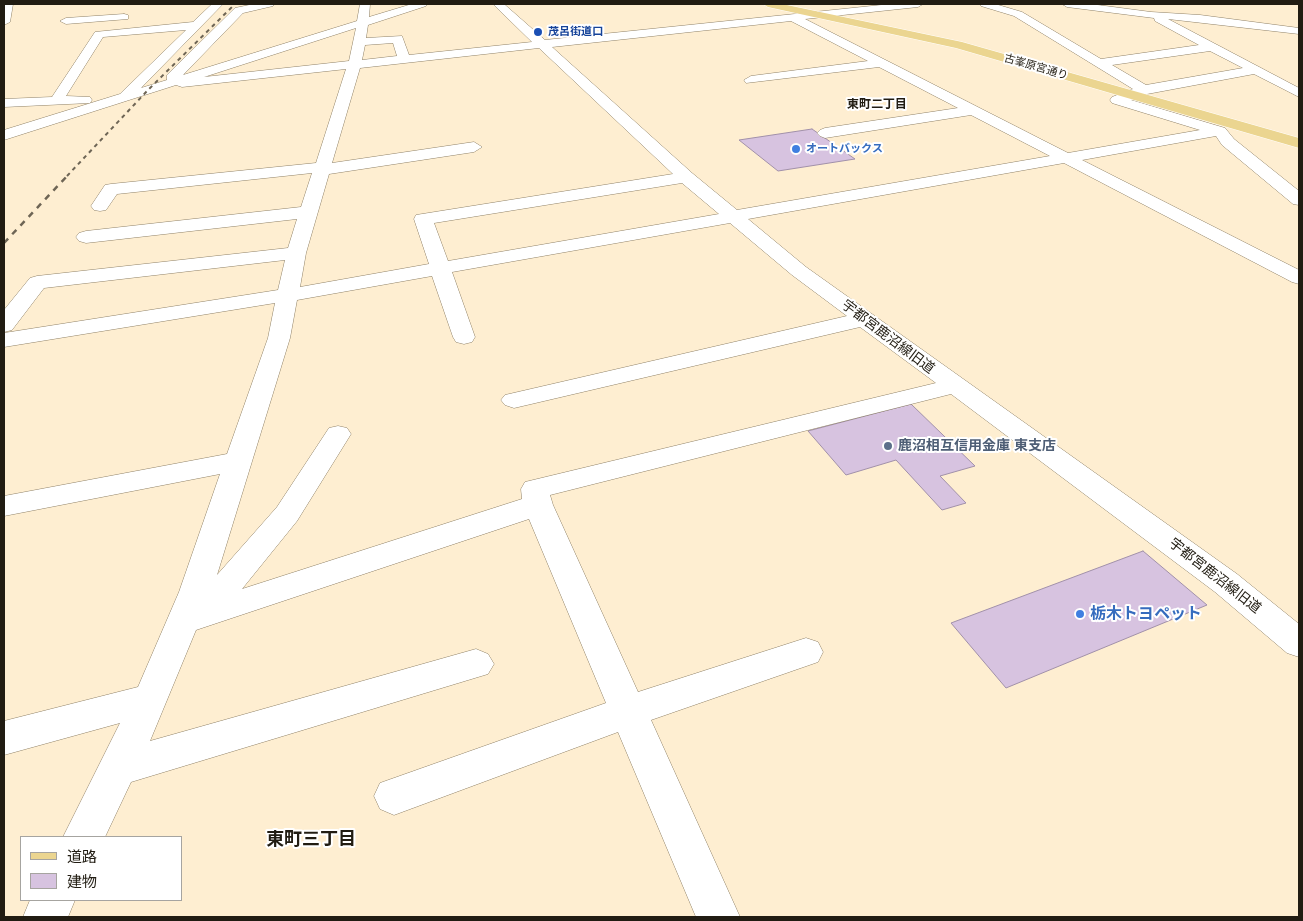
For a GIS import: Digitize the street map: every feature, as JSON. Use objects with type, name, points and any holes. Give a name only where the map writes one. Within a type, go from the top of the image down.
[{"type":"main road","name":"古峯原宮通り","points":[[768,4],[822,14],[958,45],[1139,93],[1299,143]]},
{"type":"street","points":[[4,22],[8,4]]},
{"type":"street","points":[[269,4],[239,10],[172,78],[176,82],[182,83],[918,4]]},
{"type":"street","points":[[192,618],[195,592],[279,338],[296,253],[354,65],[360,42],[365,4]]},
{"type":"street","points":[[4,135],[422,4]]},
{"type":"street","name":"宇都宮鹿沼線旧道","points":[[498,4],[686,177],[799,271],[1218,577],[1299,643]]},
{"type":"street","points":[[985,4],[1018,14],[1099,63],[1139,93]]},
{"type":"street","points":[[1067,4],[1111,7],[1151,15],[1200,18],[1299,29]]},
{"type":"street","points":[[1170,4],[1200,18]]},
{"type":"street","points":[[193,11],[215,7]]},
{"type":"street","points":[[4,103],[123,98],[215,7]]},
{"type":"street","points":[[1151,15],[1299,93]]},
{"type":"street","points":[[66,22],[135,16]]},
{"type":"street","points":[[1266,16],[1299,29]]},
{"type":"street","points":[[792,17],[1299,278]]},
{"type":"street","points":[[56,101],[99,34],[198,25]]},
{"type":"street","points":[[360,42],[398,39],[404,59]]},
{"type":"street","points":[[1099,63],[1211,47]]},
{"type":"street","points":[[751,80],[881,63]]},
{"type":"street","points":[[1255,70],[1139,93],[1118,100],[1220,131],[1228,142],[1299,200]]},
{"type":"street","points":[[825,132],[973,110]]},
{"type":"street","points":[[4,340],[288,295],[1220,131]]},
{"type":"street","points":[[100,206],[111,189],[321,169],[474,147]]},
{"type":"street","points":[[464,337],[423,219],[686,177]]},
{"type":"street","points":[[86,237],[308,212]]},
{"type":"street","points":[[4,325],[37,282],[296,253]]},
{"type":"street","points":[[514,400],[864,319]]},
{"type":"street","points":[[718,917],[538,505],[536,489],[954,386]]},
{"type":"street","points":[[84,836],[192,618],[287,514],[338,434]]},
{"type":"street","points":[[4,506],[238,461]]},
{"type":"street","points":[[192,618],[538,505]]},
{"type":"street","points":[[394,796],[628,712],[806,652]]},
{"type":"street","points":[[118,768],[476,664]]},
{"type":"street","points":[[4,738],[151,699]]},
{"type":"street","points":[[45,917],[53,901]]},
{"type":"building","name":"オートバックス","points":[[812,129],[855,159],[778,171],[739,140]]},
{"type":"building","name":"鹿沼相互信用金庫 東支店","points":[[911,404],[975,466],[940,476],[966,503],[942,510],[896,460],[846,475],[808,431]]},
{"type":"building","name":"栃木トヨペット","points":[[1143,551],[1207,605],[1006,688],[951,623]]},
{"type":"railway","points":[[67,176],[148,90],[235,4]]},
{"type":"railway","points":[[4,243],[69,174]]},
{"type":"place","name":"茂呂街道口","points":[[538,32]]},
{"type":"place","name":"オートバックス","points":[[796,149]]},
{"type":"place","name":"鹿沼相互信用金庫 東支店","points":[[888,446]]},
{"type":"place","name":"栃木トヨペット","points":[[1080,614]]},
{"type":"district","name":"東町二丁目","points":[[877,104]]},
{"type":"district","name":"東町三丁目","points":[[311,840]]}]
